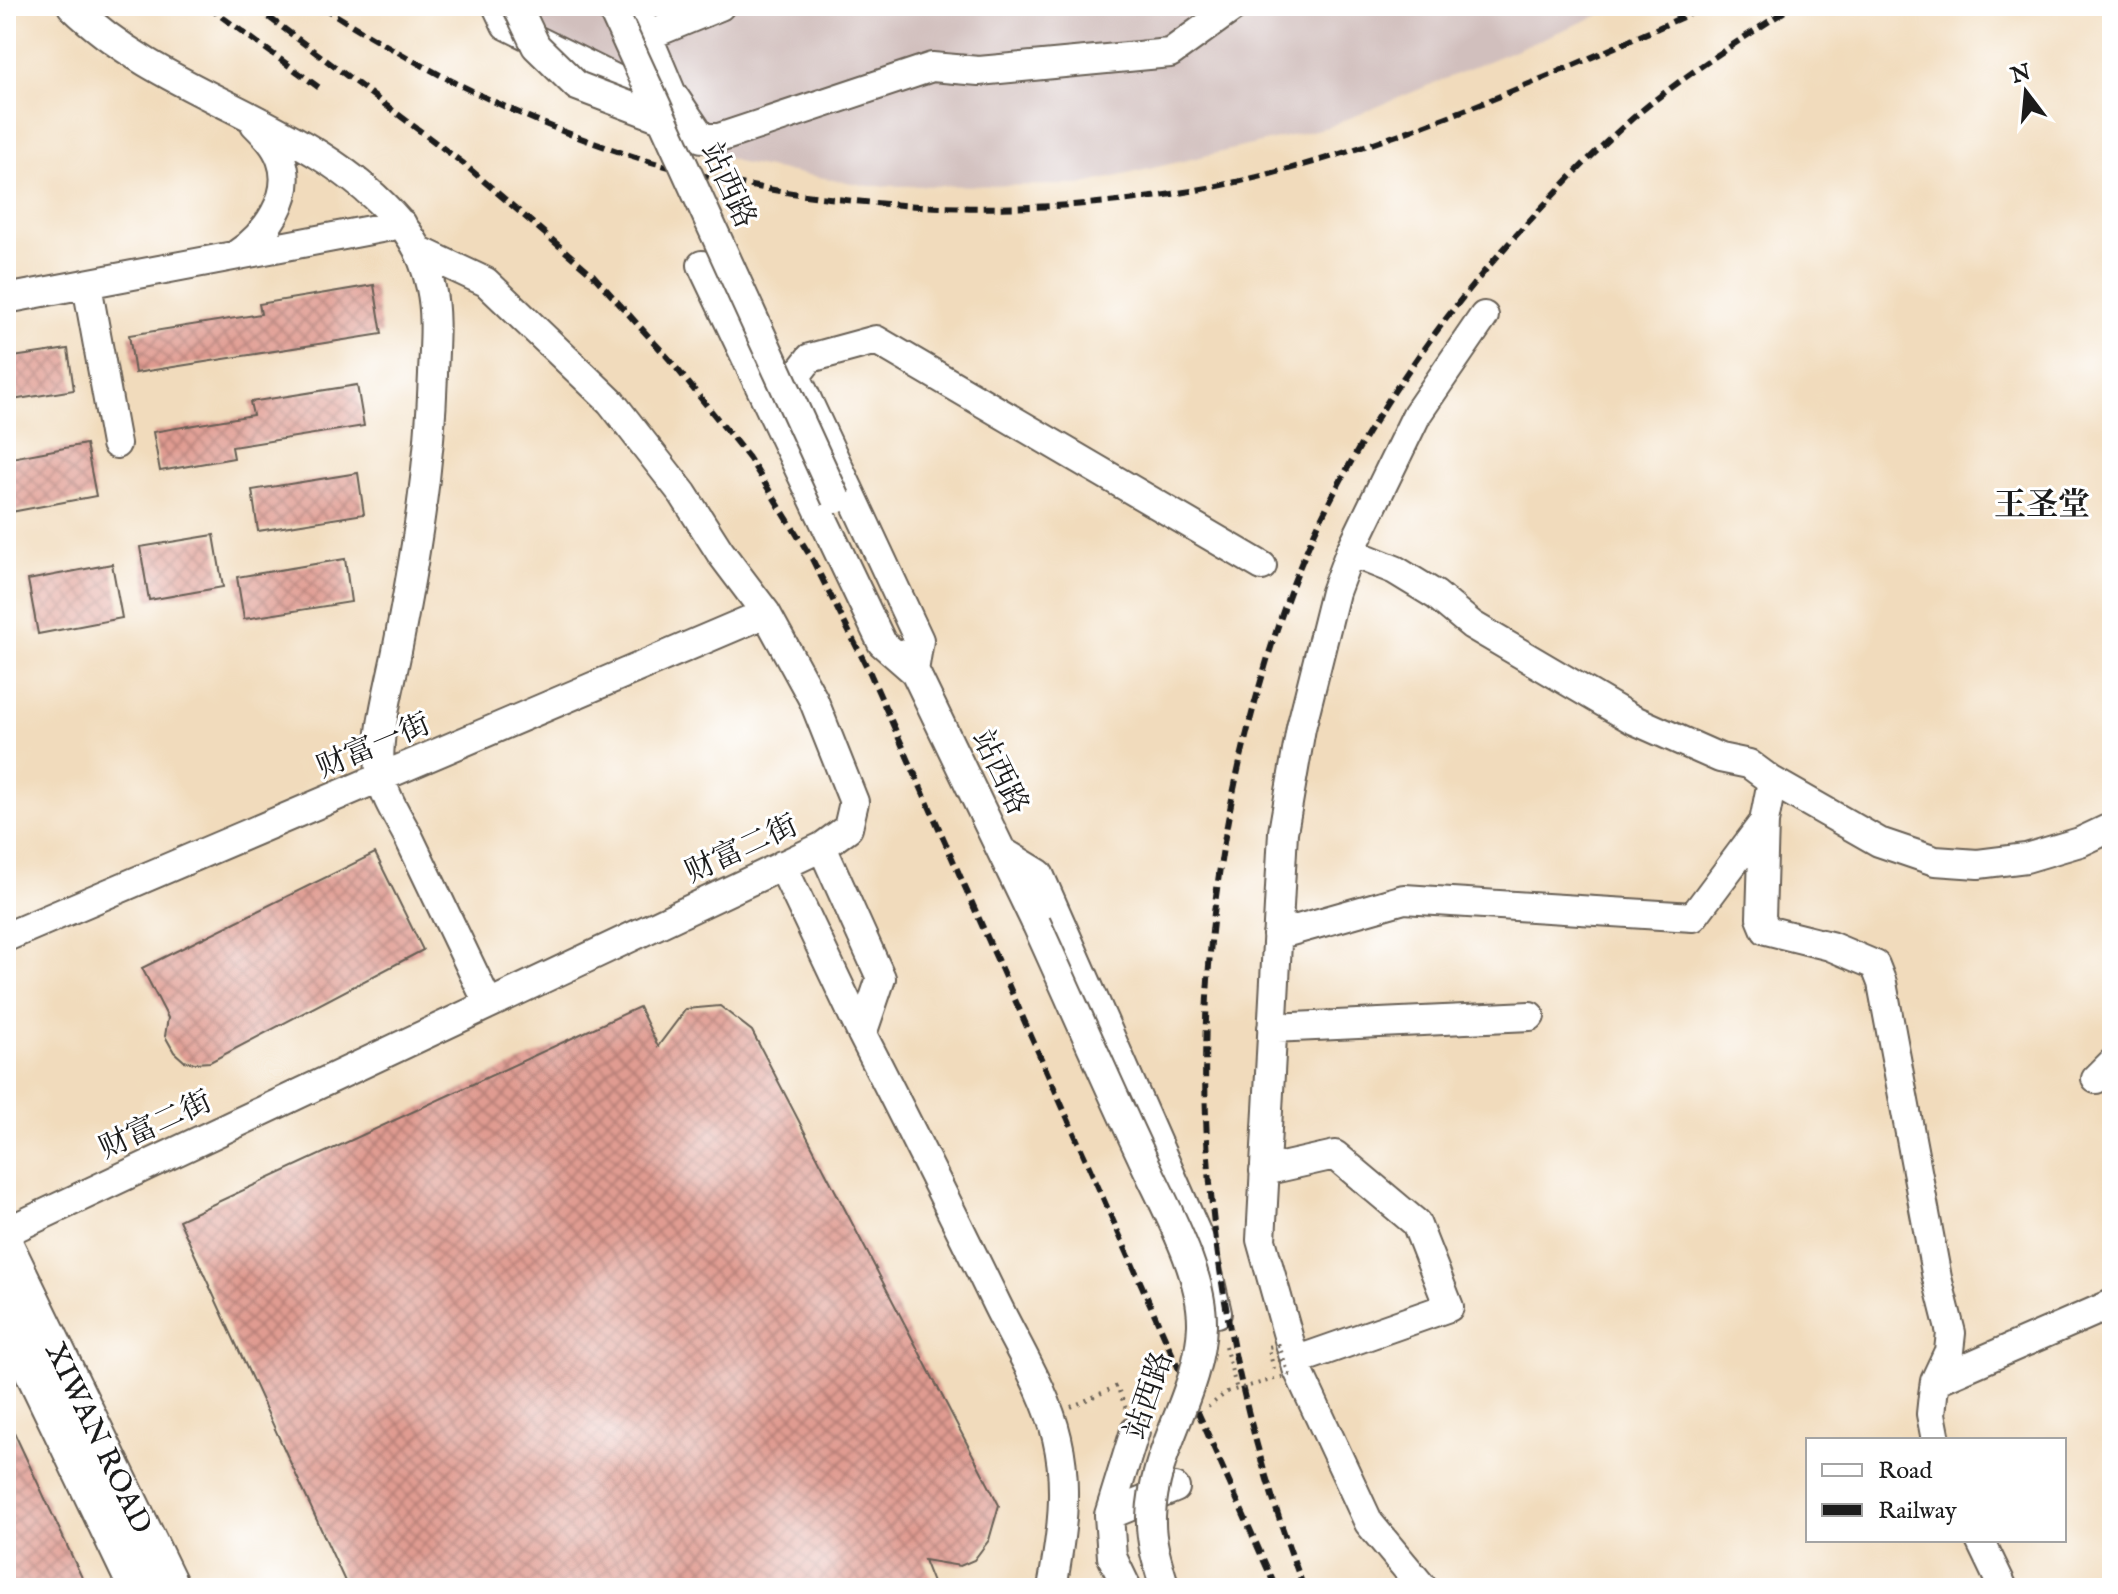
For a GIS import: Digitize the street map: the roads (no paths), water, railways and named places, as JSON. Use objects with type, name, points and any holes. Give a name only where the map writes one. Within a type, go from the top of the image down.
[{"type":"main road","name":"XIWAN ROAD","points":[[6,1245],[172,1588]]},
{"type":"main road","name":"XIWAN ROAD","points":[[6,1317],[136,1588]]},
{"type":"street","points":[[72,6],[115,44],[147,65],[298,140],[329,161],[370,192],[402,224],[425,264],[432,292],[432,407],[414,564],[382,737],[381,779],[488,1003]]},
{"type":"street","points":[[497,6],[506,25],[674,116],[702,138],[719,138],[932,67],[979,71],[1170,53],[1235,6]]},
{"type":"street","points":[[517,6],[536,46],[577,86],[674,116]]},
{"type":"street","name":"站西路","points":[[611,6],[674,116],[836,499],[914,671],[1036,923],[1172,1223],[1198,1296],[1202,1323],[1199,1349],[1192,1379],[1162,1459],[1150,1518],[1165,1588]]},
{"type":"street","points":[[635,6],[671,92],[674,116]]},
{"type":"street","points":[[647,36],[720,6]]},
{"type":"street","points":[[232,257],[250,246],[265,231],[282,194],[284,173],[281,158],[273,143],[246,113]]},
{"type":"street","points":[[6,299],[402,224]]},
{"type":"street","points":[[418,250],[486,282],[611,402],[683,494],[720,552],[766,613],[813,699],[854,802],[848,828],[822,847]]},
{"type":"street","points":[[702,265],[882,643],[914,671]]},
{"type":"street","points":[[87,285],[116,444]]},
{"type":"street","points":[[1423,1588],[1369,1523],[1286,1356],[1261,1240],[1264,1171],[1283,832],[1301,728],[1335,592],[1350,552],[1417,414],[1484,316]]},
{"type":"street","points":[[914,671],[919,640],[796,376],[810,358],[876,340],[1262,566]]},
{"type":"street","points":[[1350,552],[1395,570],[1436,595],[1472,625],[1632,719],[1720,758],[1749,764],[1772,781],[1879,842],[1935,861],[1978,864],[2026,858],[2080,842],[2112,827]]},
{"type":"street","name":"财富一街","points":[[6,937],[766,613]]},
{"type":"street","points":[[1772,781],[1764,822],[1761,918],[1766,930],[1830,946],[1875,965],[1882,983],[1937,1278],[1951,1333],[1949,1351],[1935,1381],[1931,1414],[1936,1438]]},
{"type":"street","points":[[1277,935],[1404,899],[1693,917],[1764,822]]},
{"type":"street","name":"财富二街","points":[[6,1232],[822,847],[881,978],[862,1034]]},
{"type":"street","points":[[1003,852],[1039,874],[1202,1246],[1217,1313]]},
{"type":"street","points":[[782,865],[1050,1416],[1057,1437],[1063,1503],[1062,1533],[1052,1588]]},
{"type":"street","points":[[1272,1028],[1530,1016]]},
{"type":"street","points":[[1264,1171],[1335,1155],[1416,1223],[1449,1307],[1286,1356]]},
{"type":"street","points":[[1935,1381],[2112,1304]]},
{"type":"street","points":[[1127,1588],[1112,1557],[1109,1515],[1135,1431]]},
{"type":"street","points":[[1109,1515],[1175,1488]]},
{"type":"street","points":[[1981,1542],[2003,1588]]},
{"type":"railway","points":[[207,6],[321,89]]},
{"type":"railway","points":[[254,6],[464,164],[593,275],[670,360],[749,458],[811,557],[870,673],[1276,1588]]},
{"type":"railway","points":[[321,6],[447,79],[535,120],[626,154],[743,184],[816,196],[967,208],[1043,207],[1118,201],[1192,191],[1262,176],[1377,142],[1488,101],[1707,6]]},
{"type":"railway","points":[[1304,1588],[1268,1482],[1240,1376],[1220,1268],[1208,1160],[1205,1052],[1211,943],[1225,834],[1265,666],[1284,608],[1319,522],[1373,424],[1442,323],[1494,260],[1600,148],[1668,90],[1793,6]]},
{"type":"district","name":"王圣堂","points":[[2042,504]]}]
